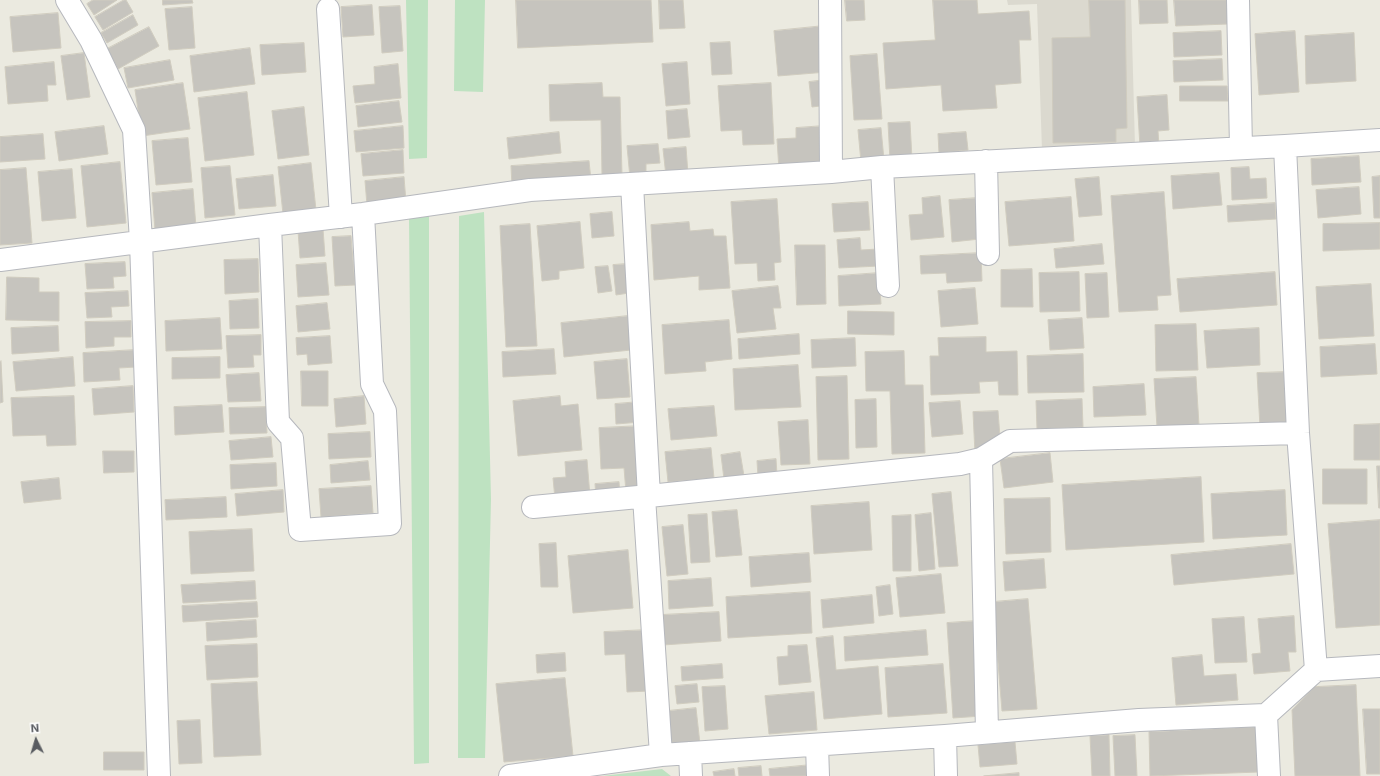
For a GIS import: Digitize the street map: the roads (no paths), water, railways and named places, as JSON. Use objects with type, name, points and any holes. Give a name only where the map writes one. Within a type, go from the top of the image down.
[{"type":"street","points":[[67,0],[91,40],[134,130],[141,241],[159,776]]},
{"type":"street","points":[[830,0],[831,172]]},
{"type":"street","points":[[1238,0],[1241,148]]},
{"type":"street","points":[[328,9],[341,217]]},
{"type":"street","points":[[0,260],[141,241],[341,217],[530,190],[831,172],[882,167],[1380,140]]},
{"type":"street","points":[[1285,146],[1298,433],[1316,670]]},
{"type":"street","points":[[986,161],[988,254]]},
{"type":"street","points":[[882,167],[888,286]]},
{"type":"street","points":[[632,184],[646,497],[661,756]]},
{"type":"street","points":[[270,225],[278,422],[292,438],[300,530],[390,524],[385,411],[372,384],[363,214]]},
{"type":"street","points":[[533,507],[646,497],[960,464],[981,459],[1010,441],[1298,433]]},
{"type":"street","points":[[981,459],[987,732]]},
{"type":"street","points":[[510,776],[661,756],[945,736],[1139,720],[1266,715],[1316,670],[1380,666]]},
{"type":"street","points":[[1266,715],[1269,776]]},
{"type":"street","points":[[945,736],[946,776]]},
{"type":"street","points":[[816,745],[818,776]]},
{"type":"street","points":[[690,754],[691,776]]}]
